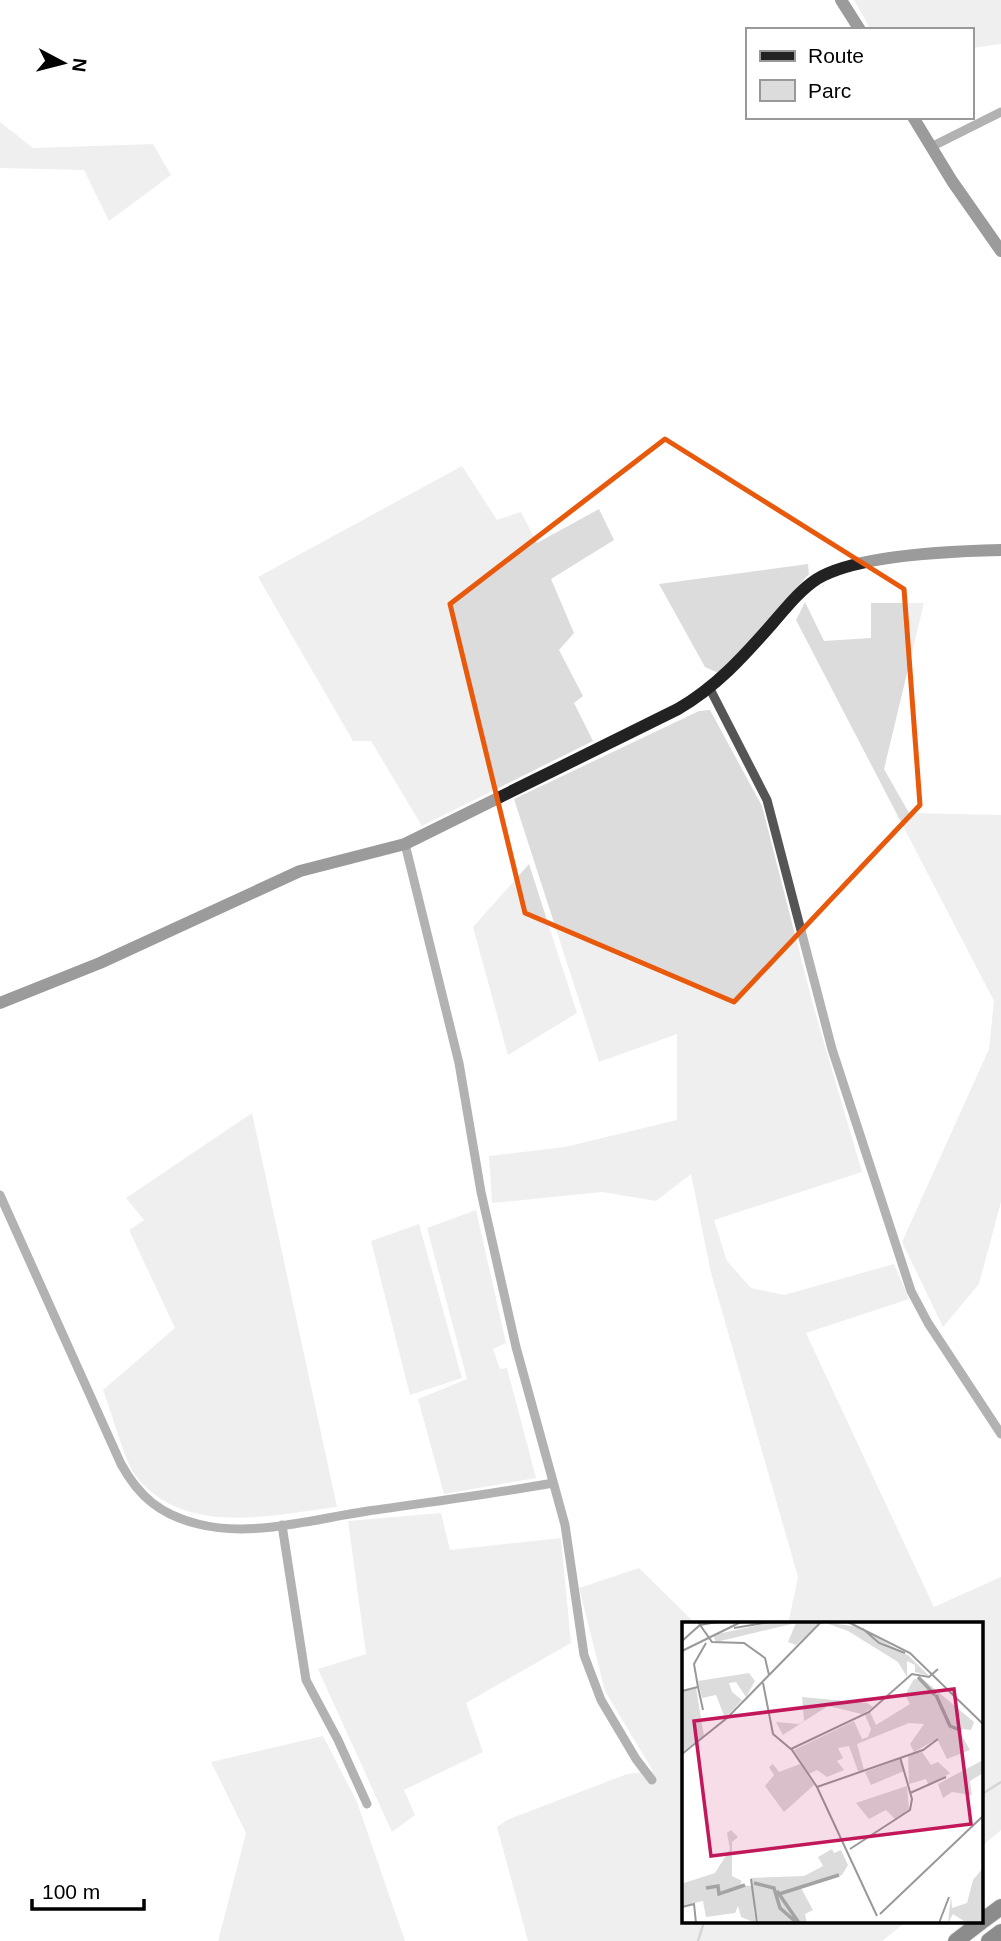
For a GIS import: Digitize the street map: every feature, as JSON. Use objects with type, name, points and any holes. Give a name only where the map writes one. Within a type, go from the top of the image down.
[{"type":"highway","points":[[984,1920],[1001,1907]]},
{"type":"highway","points":[[956,1941],[978,1924]]},
{"type":"highway","points":[[989,1941],[1001,1932]]},
{"type":"street","points":[[841,0],[859,28]]},
{"type":"street","points":[[931,147],[1001,112]]},
{"type":"street","points":[[914,119],[1001,250]]},
{"type":"street","points":[[0,1003],[100,963],[300,872],[405,844],[678,709],[710,689],[730,671],[799,594],[837,568],[882,560],[1001,550]]},
{"type":"street","points":[[710,689],[767,800],[832,1049],[911,1291],[928,1323],[1001,1434]]},
{"type":"street","points":[[405,844],[459,1063],[481,1192],[516,1347],[565,1525],[584,1656],[601,1700],[636,1759],[652,1780]]},
{"type":"street","points":[[0,1195],[113,1449],[139,1493],[159,1510],[201,1525],[235,1529],[282,1525],[553,1483]]},
{"type":"street","points":[[282,1525],[306,1680],[338,1740],[367,1804]]},
{"type":"highlighted area","points":[[665,439],[904,589],[920,805],[734,1002],[525,913],[450,604]]},
{"type":"green space","points":[[854,0],[1001,0],[1001,44],[973,48],[973,28],[870,28]]},
{"type":"green space","points":[[0,122],[33,148],[153,144],[171,175],[109,221],[84,170],[0,168]]},
{"type":"green space","points":[[462,466],[497,520],[521,512],[537,543],[599,509],[614,540],[551,579],[574,633],[559,650],[583,696],[574,703],[593,741],[422,826],[371,741],[353,741],[258,577]]},
{"type":"green space","points":[[808,564],[809,574],[723,670],[716,672],[705,667],[659,584]]},
{"type":"green space","points":[[805,602],[824,641],[871,638],[871,603],[924,603],[884,769],[909,813],[1001,815],[1001,1202],[979,1284],[943,1327],[902,1242],[989,1049],[994,1001],[796,620]]},
{"type":"green space","points":[[710,710],[762,806],[813,1005],[862,1172],[714,1220],[727,1261],[751,1288],[784,1295],[894,1264],[909,1299],[806,1333],[934,1607],[1001,1577],[1001,1830],[984,1844],[984,1622],[788,1622],[798,1577],[711,1273],[691,1174],[656,1201],[602,1192],[492,1203],[489,1156],[565,1147],[677,1120],[677,1034],[599,1062],[514,799],[699,711]]},
{"type":"green space","points":[[529,864],[577,1013],[508,1055],[473,927]]},
{"type":"green space","points":[[252,1113],[337,1507],[229,1518],[178,1508],[155,1495],[135,1475],[122,1447],[103,1390],[175,1328],[129,1230],[144,1220],[126,1198]]},
{"type":"green space","points":[[476,1210],[506,1343],[493,1349],[500,1369],[507,1368],[536,1478],[444,1494],[418,1399],[467,1379],[427,1228]]},
{"type":"green space","points":[[419,1224],[462,1378],[410,1395],[371,1241]]},
{"type":"green space","points":[[441,1513],[450,1550],[561,1538],[571,1643],[466,1703],[483,1752],[404,1790],[415,1815],[392,1832],[318,1669],[366,1654],[348,1521]]},
{"type":"green space","points":[[639,1568],[694,1622],[682,1622],[682,1924],[903,1924],[882,1941],[528,1941],[497,1827],[507,1820],[627,1774],[653,1771],[605,1691],[579,1588]]},
{"type":"green space","points":[[323,1736],[357,1802],[405,1941],[218,1941],[246,1833],[211,1762]]},
{"type":"waterway","points":[[984,1793],[1001,1782]]},
{"type":"waterway","points":[[698,1941],[703,1924]]}]
